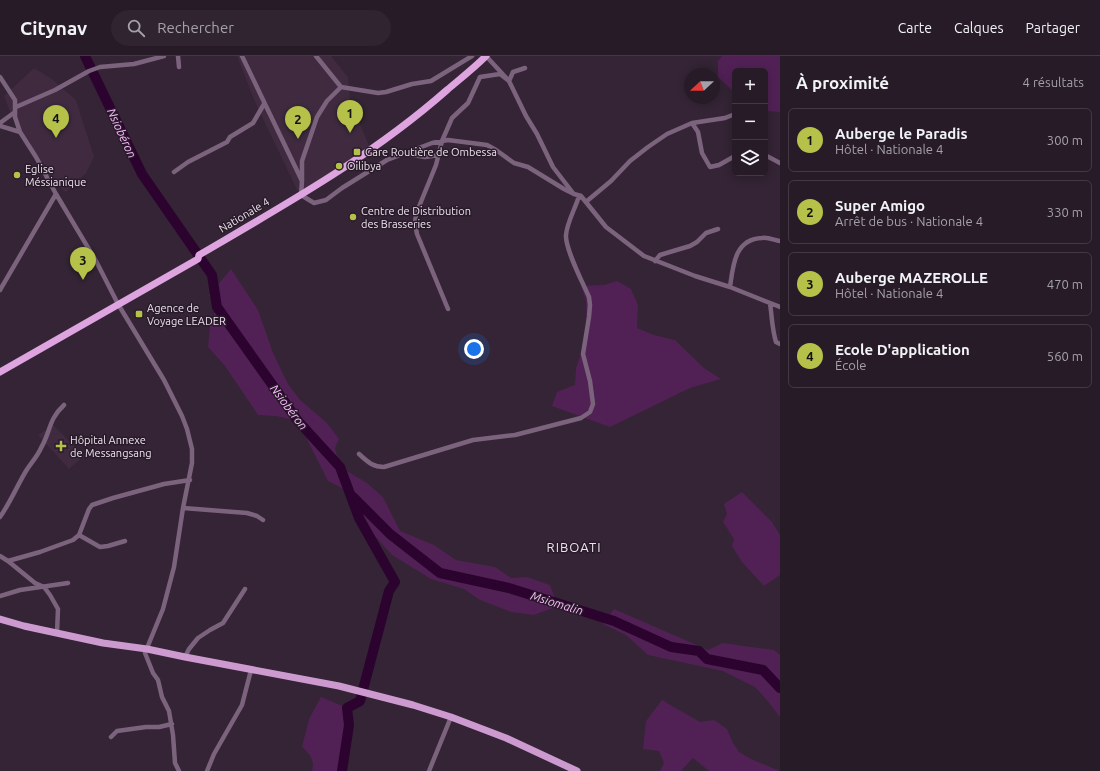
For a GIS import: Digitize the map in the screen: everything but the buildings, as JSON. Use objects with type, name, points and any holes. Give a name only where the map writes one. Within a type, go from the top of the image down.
[{"type":"highway","name":"Nationale 4","points":[[0,372],[198,257],[362,157],[428,107],[484,57]]},
{"type":"main road","points":[[0,619],[24,626],[103,643],[147,649],[339,686],[413,705],[451,717],[506,738],[577,771]]},
{"type":"street","points":[[20,132],[0,124],[15,110],[89,71],[100,67],[134,64],[164,56]]},
{"type":"street","points":[[178,56],[179,67]]},
{"type":"street","points":[[242,56],[302,181]]},
{"type":"street","points":[[316,56],[341,87],[378,93],[412,84],[431,82],[472,56]]},
{"type":"street","points":[[484,57],[509,81],[553,167],[574,194]]},
{"type":"street","points":[[509,81],[513,72],[525,68]]},
{"type":"street","points":[[448,309],[417,234],[415,223],[416,214],[436,165],[442,140],[452,118],[468,103],[480,77],[500,74],[509,81]]},
{"type":"street","points":[[0,77],[15,100],[15,110],[20,132],[96,261],[118,304],[164,380],[187,429],[192,449],[192,463],[174,567],[168,591],[145,653],[153,673],[158,680],[172,724],[175,763],[179,771]]},
{"type":"street","points":[[341,87],[327,101],[317,117],[302,161],[301,195],[314,204],[326,200],[342,188],[387,160],[442,140],[487,145],[514,163],[536,171],[574,194],[581,196],[606,227],[638,252],[655,261],[780,307]]},
{"type":"street","points":[[174,172],[188,162],[227,142],[230,137],[253,123],[264,104]]},
{"type":"street","points":[[587,202],[612,181],[630,161],[667,134],[692,123],[725,118],[732,115]]},
{"type":"street","points":[[692,123],[698,132],[702,153],[710,167],[719,165],[732,158]]},
{"type":"street","points":[[406,154],[424,157],[439,155]]},
{"type":"street","points":[[768,157],[780,163]]},
{"type":"street","points":[[0,290],[56,194]]},
{"type":"street","points":[[360,454],[372,465],[384,467],[473,440],[515,435],[581,418],[590,412],[593,404],[584,354],[590,305],[589,297],[567,246],[566,236],[567,228],[581,196]]},
{"type":"street","points":[[655,261],[660,255],[690,246],[697,242],[706,233],[718,230]]},
{"type":"street","points":[[730,288],[734,258],[749,240],[761,238],[780,240]]},
{"type":"street","points":[[770,303],[773,322],[772,332],[776,342],[780,344]]},
{"type":"street","points":[[0,518],[26,471],[37,457],[43,446],[52,418],[64,405]]},
{"type":"street","points":[[8,561],[40,552],[73,540],[79,536],[89,509],[92,505],[164,484],[190,480]]},
{"type":"street","points":[[183,508],[247,513],[257,516],[263,520]]},
{"type":"street","points":[[79,536],[100,546],[108,546],[125,541]]},
{"type":"street","points":[[0,556],[35,583],[44,587],[58,609],[56,633]]},
{"type":"street","points":[[0,596],[20,590],[68,583]]},
{"type":"street","points":[[185,657],[189,649],[198,638],[223,623],[244,589]]},
{"type":"street","points":[[207,771],[214,754],[242,705],[251,670]]},
{"type":"street","points":[[429,771],[451,717]]},
{"type":"street","points":[[111,737],[117,731],[146,727],[159,727],[172,724]]},
{"type":"shaded area","points":[[237,56],[331,56],[348,77],[350,100],[370,148],[299,194],[255,102]]},
{"type":"shaded area","points":[[722,56],[780,56],[780,112],[768,111],[768,68],[732,68],[732,90],[720,79],[720,68],[718,68],[718,61]]},
{"type":"shaded area","points":[[34,68],[52,79],[76,100],[94,157],[86,173],[66,192],[55,185],[13,120],[4,96]]},
{"type":"shaded area","points":[[231,269],[258,310],[273,353],[288,384],[300,400],[327,423],[339,439],[335,448],[340,467],[367,483],[383,497],[400,531],[434,545],[456,560],[495,567],[511,578],[527,577],[550,585],[558,606],[534,615],[511,612],[480,600],[464,589],[431,579],[392,555],[359,518],[348,491],[328,481],[298,421],[276,416],[258,415],[225,366],[208,347],[210,327],[217,307],[209,295]]},
{"type":"shaded area","points":[[617,281],[631,289],[638,305],[637,328],[654,335],[675,340],[704,368],[721,379],[690,388],[610,427],[552,406],[557,392],[575,385],[576,368],[587,336],[586,301],[581,286],[604,285]]},
{"type":"shaded area","name":"Hôpital Annexe de Messangsang","points":[[53,425],[84,456],[69,469],[38,435]]},
{"type":"shaded area","points":[[742,492],[772,522],[780,535],[780,575],[764,586],[742,562],[732,546],[734,539],[723,522],[727,514],[724,504]]},
{"type":"shaded area","points":[[614,609],[708,650],[723,643],[774,650],[780,655],[780,717],[755,687],[723,671],[648,655],[626,635],[603,624]]},
{"type":"shaded area","points":[[321,697],[347,708],[349,725],[342,771],[312,771],[312,760],[302,747],[309,719]]},
{"type":"shaded area","points":[[662,700],[700,722],[714,720],[727,729],[739,752],[751,759],[780,771],[709,771],[693,758],[681,771],[660,771],[664,763],[659,751],[643,749],[646,721]]},
{"type":"waterway","name":"Nsiobéron","points":[[85,56],[142,174],[212,275],[217,307],[298,421],[340,467],[359,518],[395,582],[389,591],[360,701],[347,708],[349,725],[342,771]]},
{"type":"waterway","name":"Msiomalin","points":[[352,496],[390,534],[440,573],[509,588],[614,621],[671,647],[699,651],[707,659],[763,670],[780,688]]},
{"type":"place","name":"Auberge le Paradis","points":[[350,133]]},
{"type":"place","name":"Ecole D'application","points":[[56,138]]},
{"type":"place","name":"Super Amigo","points":[[298,139]]},
{"type":"place","name":"Gare Routière de Ombessa","points":[[357,152]]},
{"type":"place","name":"Oilibya","points":[[339,166]]},
{"type":"place","name":"Eglise Méssianique","points":[[17,175]]},
{"type":"place","name":"Centre de Distribution des Brasseries","points":[[353,217]]},
{"type":"place","name":"Auberge MAZEROLLE","points":[[83,280]]},
{"type":"place","name":"Agence de Voyage LEADER","points":[[139,314]]},
{"type":"place","name":"Hôpital Annexe de Messangsang","points":[[61,446]]},
{"type":"district","name":"RIBOATI","points":[[574,547]]}]
